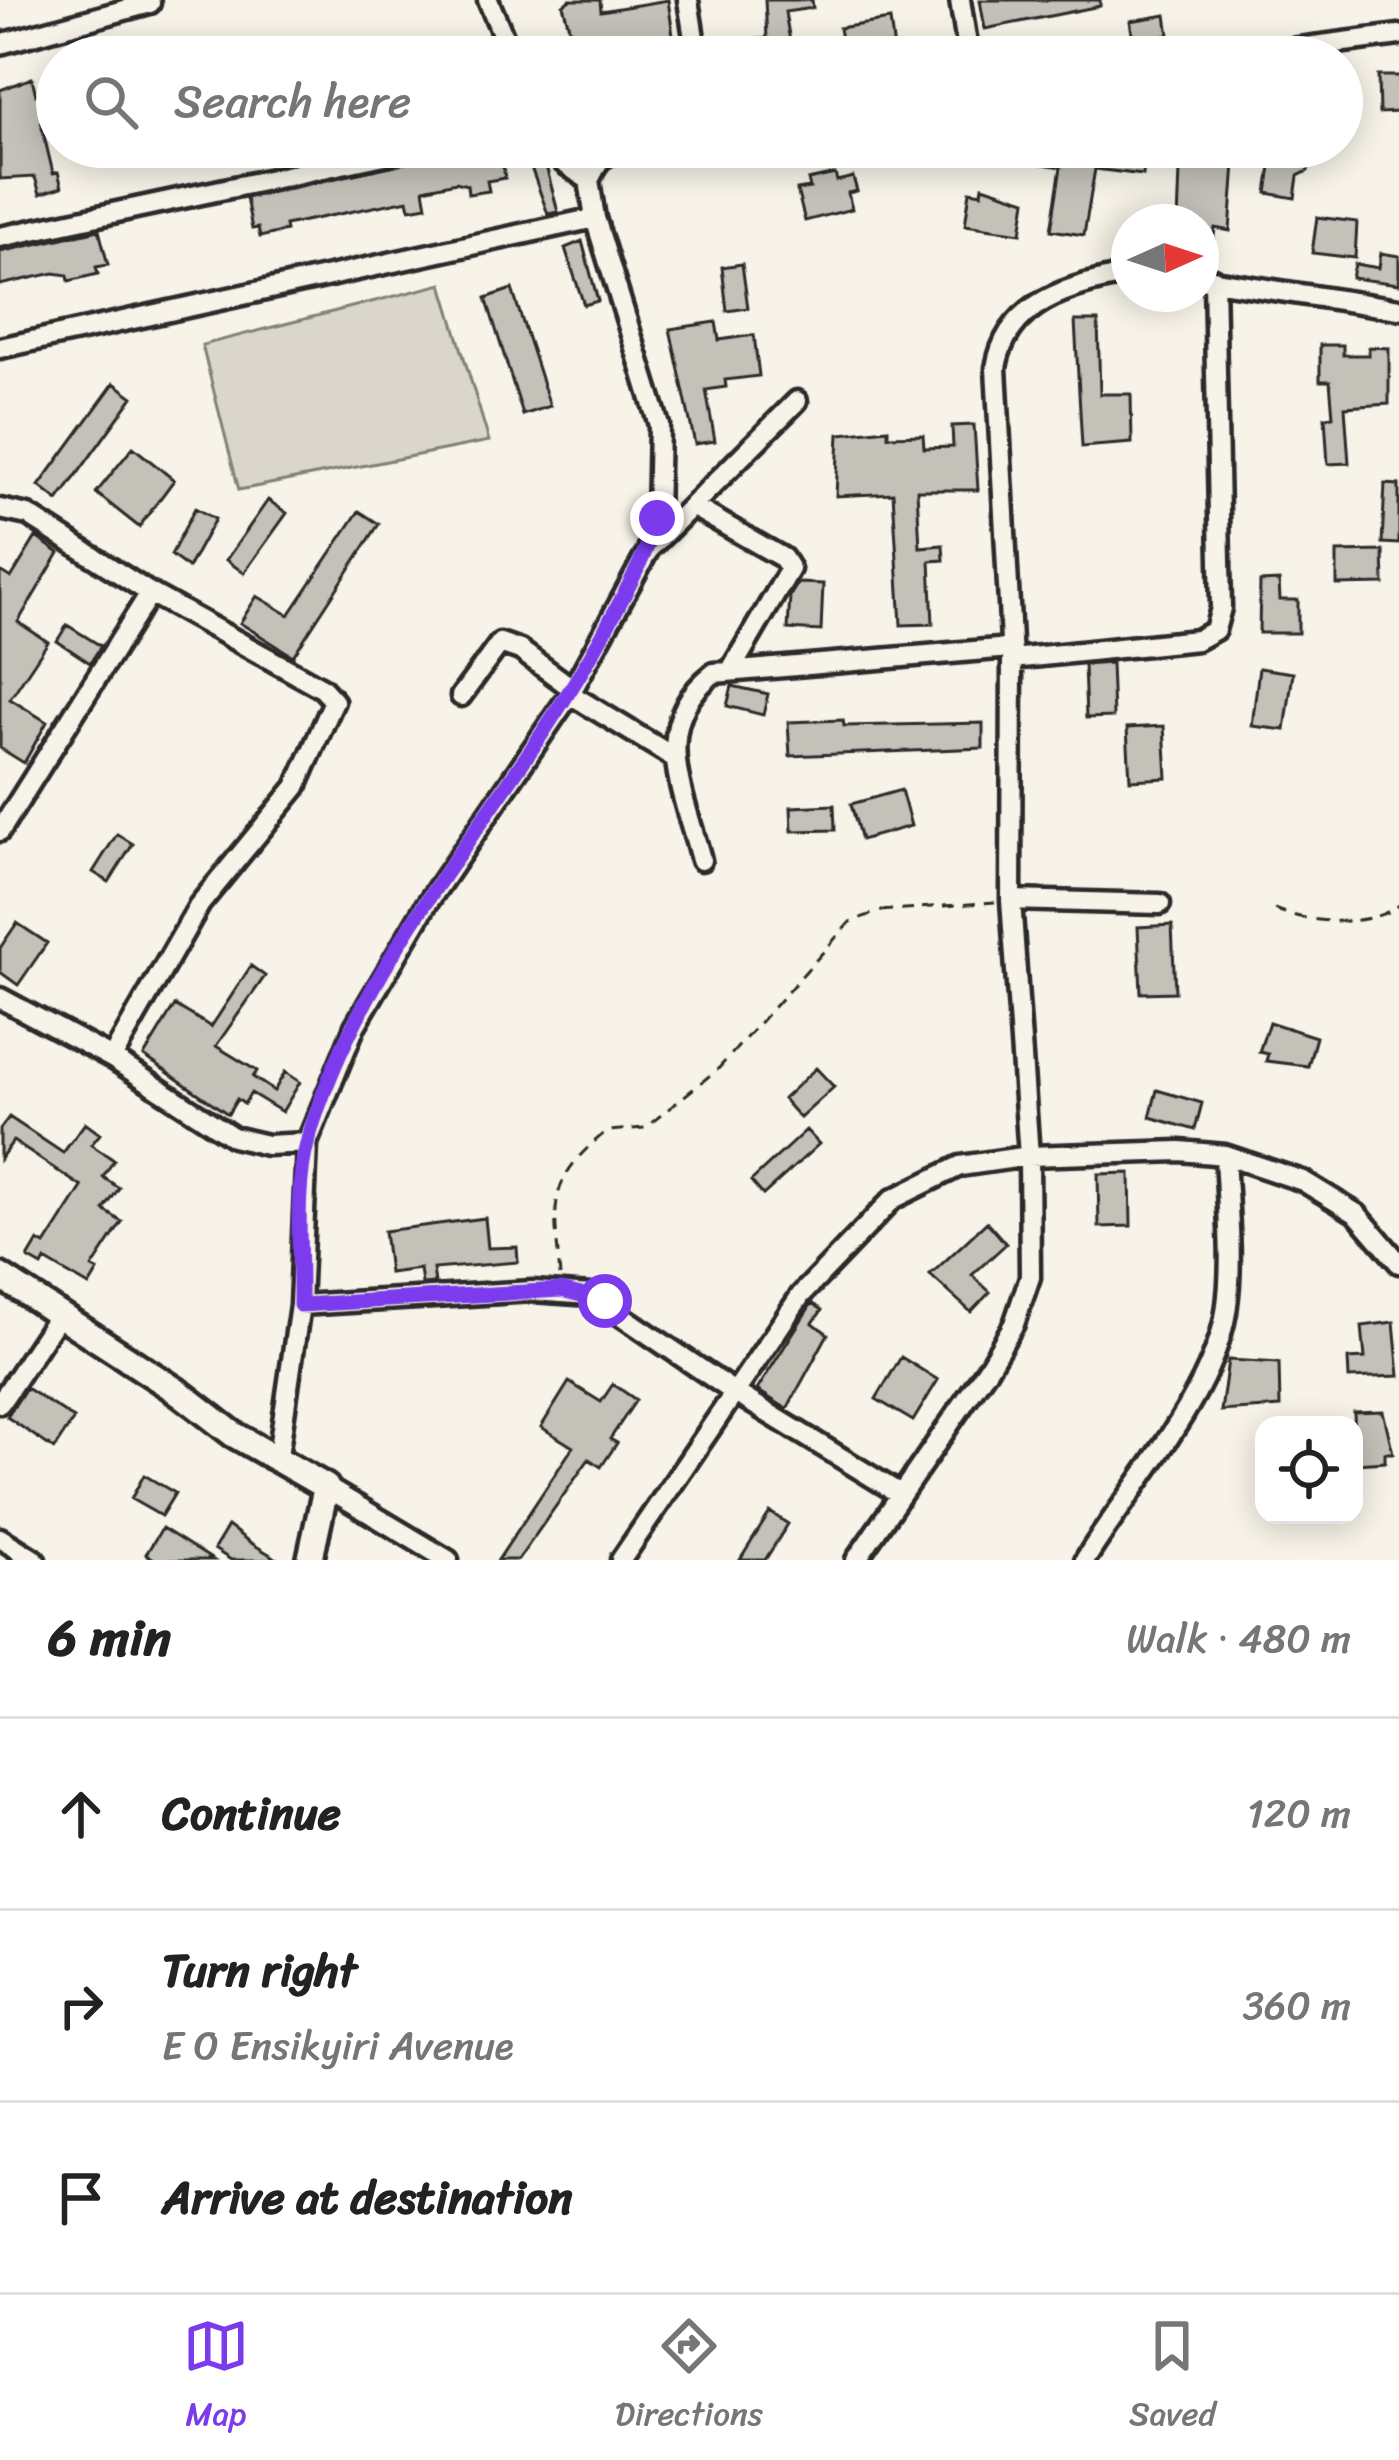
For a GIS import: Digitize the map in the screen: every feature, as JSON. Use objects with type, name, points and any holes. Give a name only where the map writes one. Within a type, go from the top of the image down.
[{"type":"street","points":[[488,0],[503,36]]},
{"type":"street","points":[[688,0],[694,36]]},
{"type":"street","points":[[960,0],[966,36]]},
{"type":"street","points":[[0,44],[149,3]]},
{"type":"street","points":[[1363,40],[1399,35]]},
{"type":"street","points":[[0,237],[324,168]]},
{"type":"street","points":[[571,168],[589,180]]},
{"type":"street","points":[[595,168],[589,180],[595,218],[658,425],[662,474],[648,551]]},
{"type":"street","points":[[0,348],[595,218]]},
{"type":"street","points":[[856,1560],[1014,1324],[1030,1277],[1029,1156],[1011,900],[1011,653],[997,423],[1003,337],[1039,302],[1111,278]]},
{"type":"street","points":[[1219,281],[1399,309]]},
{"type":"street","points":[[701,860],[673,737],[679,712],[707,677],[732,668],[1197,640],[1215,630],[1221,608],[1209,312]]},
{"type":"street","points":[[278,1456],[300,1305],[307,1143],[355,1026],[426,905],[572,692],[648,551],[797,401]]},
{"type":"street","points":[[692,506],[783,558],[790,569],[732,668]]},
{"type":"street","points":[[0,509],[28,515],[150,593],[322,688],[334,701],[296,787],[200,904],[112,1058]]},
{"type":"street","points":[[0,831],[150,593]]},
{"type":"street","points":[[460,696],[500,643],[520,650],[572,692],[676,758]]},
{"type":"street","points":[[1011,900],[1160,904]]},
{"type":"street","points":[[0,998],[112,1058],[233,1137],[268,1145],[307,1143]]},
{"type":"street","points":[[1085,1560],[1201,1384],[1221,1335],[1230,1261],[1225,1155]]},
{"type":"street","points":[[621,1560],[801,1294],[893,1199],[960,1166],[1029,1156],[1225,1155],[1304,1181],[1357,1214],[1399,1263]]},
{"type":"street","points":[[0,1276],[233,1434],[278,1456],[448,1560]]},
{"type":"street","points":[[300,1305],[561,1290],[605,1301],[734,1393],[900,1494]]},
{"type":"street","points":[[0,1403],[59,1313]]},
{"type":"street","points":[[310,1560],[326,1487]]},
{"type":"street","points":[[0,1538],[35,1560]]},
{"type":"path","points":[[561,1290],[556,1189],[596,1141],[614,1129],[645,1128],[719,1068],[850,922],[880,910],[1011,900]]},
{"type":"path","points":[[1274,909],[1322,922],[1383,915],[1399,905]]},
{"type":"shaded area","points":[[442,284],[489,441],[239,490],[202,345]]},
{"type":"building","points":[[570,0],[600,0],[601,11],[668,0],[673,36],[571,36],[563,5]]},
{"type":"building","points":[[765,0],[812,0],[813,8],[785,12],[789,36],[767,36]]},
{"type":"building","points":[[980,0],[1100,0],[1100,6],[985,29]]},
{"type":"building","points":[[1166,15],[1169,35],[1132,36],[1130,21]]},
{"type":"building","points":[[890,20],[892,36],[840,36],[839,28]]},
{"type":"building","points":[[1378,76],[1399,76],[1399,112],[1379,113]]},
{"type":"building","points":[[32,78],[36,168],[58,172],[62,187],[40,194],[35,177],[0,179],[0,90]]},
{"type":"building","points":[[381,168],[503,168],[505,178],[487,181],[489,191],[468,194],[467,185],[456,182],[424,189],[427,206],[410,209],[408,200],[285,225],[286,231],[260,237],[258,228],[252,229],[246,198]]},
{"type":"building","points":[[531,168],[547,168],[558,212],[548,214]]},
{"type":"building","points":[[1061,168],[1144,168],[1143,175],[1095,169],[1084,235],[1051,230]]},
{"type":"building","points":[[1168,168],[1235,168],[1230,231],[1219,229],[1219,204],[1179,204],[1180,170]]},
{"type":"building","points":[[1271,168],[1308,168],[1298,176],[1295,198],[1267,193]]},
{"type":"building","points":[[835,174],[837,181],[853,177],[857,191],[848,193],[852,209],[805,221],[797,190],[810,188],[808,180]]},
{"type":"building","points":[[983,186],[1026,200],[1021,233],[965,225],[970,191],[982,193]]},
{"type":"building","points":[[1317,217],[1357,222],[1355,258],[1312,253]]},
{"type":"building","points":[[99,230],[108,265],[96,267],[98,274],[69,281],[68,275],[54,273],[0,285],[0,252]]},
{"type":"building","points":[[582,241],[598,301],[584,305],[565,248]]},
{"type":"building","points":[[1381,253],[1399,256],[1399,284],[1352,278],[1355,264],[1379,268]]},
{"type":"building","points":[[742,264],[748,308],[727,311],[722,267]]},
{"type":"building","points":[[512,289],[550,406],[523,415],[486,298]]},
{"type":"building","points":[[1075,321],[1098,321],[1100,394],[1131,394],[1132,443],[1082,447]]},
{"type":"building","points":[[716,322],[719,340],[754,335],[759,376],[725,380],[726,387],[706,390],[715,441],[695,444],[670,329]]},
{"type":"building","points":[[1320,345],[1343,345],[1343,355],[1369,355],[1369,347],[1389,348],[1389,404],[1345,407],[1349,463],[1328,464],[1325,417],[1333,416],[1330,381],[1320,381]]},
{"type":"building","points":[[114,383],[133,397],[58,501],[39,486]]},
{"type":"building","points":[[974,425],[978,490],[917,490],[920,547],[943,545],[944,560],[930,561],[933,624],[901,625],[893,493],[836,496],[839,434],[888,429],[888,436],[923,435],[924,448],[953,447],[952,426]]},
{"type":"building","points":[[133,447],[174,480],[139,527],[96,493]]},
{"type":"building","points":[[1385,484],[1399,485],[1399,544],[1382,543]]},
{"type":"building","points":[[268,500],[287,513],[244,573],[226,560]]},
{"type":"building","points":[[195,508],[215,519],[188,568],[171,555]]},
{"type":"building","points":[[359,511],[379,524],[293,656],[240,623],[257,596],[289,615]]},
{"type":"building","points":[[36,537],[59,553],[18,622],[48,642],[10,699],[47,722],[24,763],[0,748],[0,571],[11,578]]},
{"type":"building","points":[[1383,551],[1384,584],[1337,585],[1337,552]]},
{"type":"building","points":[[1279,581],[1280,600],[1298,600],[1298,633],[1259,633],[1260,582]]},
{"type":"building","points":[[798,583],[823,584],[821,631],[788,629],[790,596]]},
{"type":"building","points":[[67,625],[101,646],[90,663],[57,641]]},
{"type":"building","points":[[1111,663],[1113,717],[1086,718],[1084,665]]},
{"type":"building","points":[[1259,668],[1293,673],[1285,730],[1252,726]]},
{"type":"building","points":[[732,686],[768,694],[763,715],[727,706]]},
{"type":"building","points":[[843,720],[844,726],[983,723],[983,748],[790,756],[788,722]]},
{"type":"building","points":[[1164,726],[1167,778],[1130,780],[1127,728]]},
{"type":"building","points":[[901,790],[911,826],[861,840],[851,804]]},
{"type":"building","points":[[834,805],[835,830],[792,831],[791,807]]},
{"type":"building","points":[[117,834],[133,844],[109,882],[93,872]]},
{"type":"building","points":[[17,923],[47,943],[18,985],[0,972],[0,948]]},
{"type":"building","points":[[1172,925],[1175,992],[1141,993],[1138,927]]},
{"type":"building","points":[[251,966],[265,976],[216,1046],[257,1071],[253,1077],[274,1091],[285,1072],[300,1082],[282,1112],[251,1093],[244,1104],[237,1099],[228,1114],[144,1056],[175,1005],[211,1027]]},
{"type":"building","points":[[1269,1022],[1316,1037],[1308,1066],[1266,1061],[1268,1054],[1259,1052]]},
{"type":"building","points":[[816,1068],[834,1087],[800,1118],[783,1099]]},
{"type":"building","points":[[1157,1090],[1202,1103],[1195,1130],[1150,1117]]},
{"type":"building","points":[[9,1117],[63,1153],[85,1123],[100,1134],[91,1145],[114,1160],[103,1177],[119,1188],[104,1210],[122,1222],[92,1268],[98,1271],[89,1286],[45,1260],[42,1266],[28,1258],[38,1241],[45,1245],[82,1187],[13,1141],[0,1159],[0,1129]]},
{"type":"building","points":[[806,1130],[819,1144],[763,1195],[751,1181]]},
{"type":"building","points":[[1130,1173],[1131,1226],[1099,1227],[1098,1174]]},
{"type":"building","points":[[485,1218],[488,1248],[517,1247],[518,1262],[433,1269],[435,1283],[422,1284],[420,1269],[389,1273],[384,1231]]},
{"type":"building","points":[[987,1222],[1006,1244],[972,1275],[990,1292],[971,1312],[930,1275]]},
{"type":"building","points":[[812,1303],[822,1310],[813,1323],[828,1334],[787,1409],[757,1390]]},
{"type":"building","points":[[1394,1322],[1399,1376],[1349,1378],[1348,1359],[1365,1358],[1362,1326]]},
{"type":"building","points":[[901,1357],[938,1380],[913,1421],[876,1399]]},
{"type":"building","points":[[1228,1360],[1279,1363],[1280,1407],[1221,1411]]},
{"type":"building","points":[[569,1382],[601,1402],[613,1384],[636,1400],[610,1439],[617,1443],[601,1467],[589,1459],[518,1560],[498,1560],[573,1447],[541,1427]]},
{"type":"building","points":[[26,1388],[74,1419],[54,1449],[7,1417]]},
{"type":"building","points":[[1383,1411],[1393,1453],[1385,1453],[1385,1462],[1363,1464],[1363,1416],[1354,1412]]},
{"type":"building","points":[[144,1475],[175,1493],[161,1516],[131,1499]]},
{"type":"building","points":[[770,1512],[788,1524],[765,1560],[740,1560]]},
{"type":"building","points":[[228,1526],[279,1560],[231,1560],[214,1549]]},
{"type":"building","points":[[162,1528],[213,1560],[156,1560],[146,1554]]},
{"type":"route","points":[[605,1301],[561,1290],[300,1305],[307,1143],[355,1026],[426,905],[570,694],[648,551],[657,518]]}]
